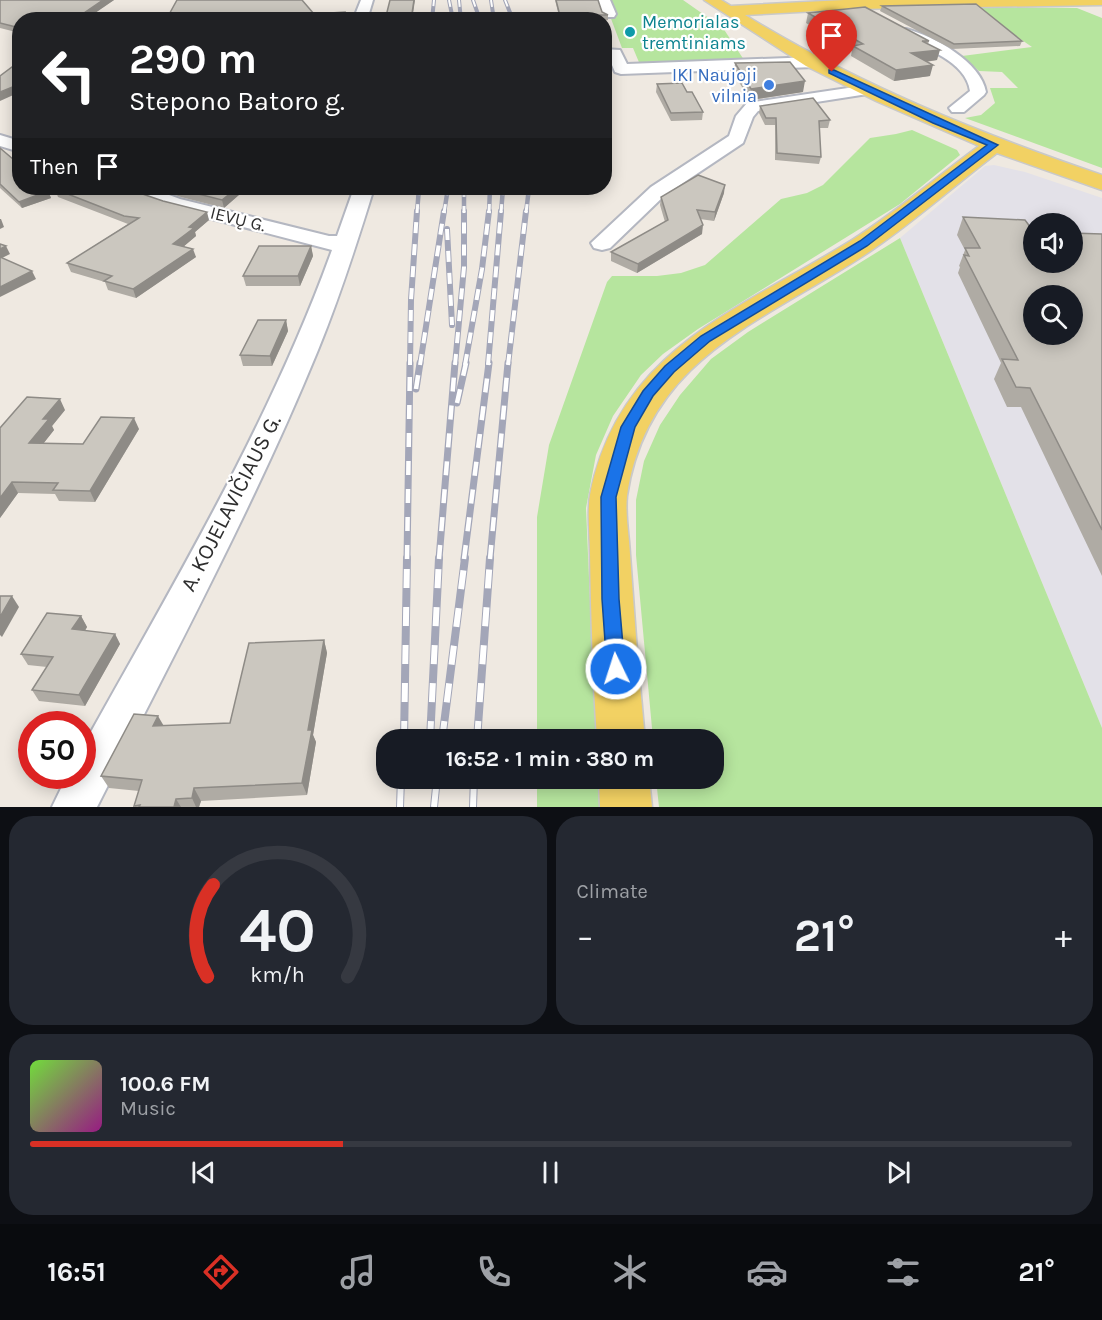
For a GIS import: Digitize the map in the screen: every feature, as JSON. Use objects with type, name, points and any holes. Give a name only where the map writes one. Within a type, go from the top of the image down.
[{"type":"main road","points":[[711,0],[814,62],[868,90],[994,145],[1102,183]]},
{"type":"main road","points":[[729,11],[854,4],[879,7],[1102,1]]},
{"type":"main road","points":[[620,729],[611,599],[609,497],[628,427],[648,394],[669,369],[705,339],[864,244],[994,145]]},
{"type":"main road","points":[[625,789],[626,807]]},
{"type":"street","points":[[894,26],[953,58],[975,78],[979,85],[978,92],[958,108]]},
{"type":"street","points":[[612,54],[615,54],[621,69],[814,62]]},
{"type":"street","points":[[602,243],[658,191],[737,139],[745,116],[753,107],[868,90]]},
{"type":"street","name":"IEVŲ G.","points":[[151,195],[173,203],[329,243],[347,243]]},
{"type":"street","name":"A. KOJELAVIČIAUS G.","points":[[74,807],[259,453],[347,243],[362,195]]},
{"type":"shaded area","points":[[994,165],[1025,172],[1102,198],[1102,728],[900,238],[985,166]]},
{"type":"green space","points":[[604,0],[683,0],[723,28],[746,63],[641,67],[633,48],[622,48],[612,21],[612,12],[608,12]]},
{"type":"green space","points":[[974,7],[1077,8],[1102,18],[1102,168],[965,118],[981,115],[995,103],[990,88],[1018,88],[1002,72],[979,71],[962,56],[1032,47]]},
{"type":"green space","points":[[912,130],[957,150],[960,155],[900,204],[698,329],[663,354],[641,375],[613,416],[596,455],[586,508],[596,729],[537,729],[537,517],[549,445],[607,282],[612,276],[657,276],[681,273],[705,265],[781,199],[807,193],[823,185],[870,138]]},
{"type":"green space","points":[[900,238],[1102,728],[1102,807],[659,807],[657,789],[724,789],[724,729],[652,729],[636,555],[636,500],[644,461],[660,425],[680,395],[711,359],[748,332]]},
{"type":"green space","points":[[537,789],[598,789],[599,807],[537,807]]},
{"type":"building","points":[[0,0],[103,0],[85,12],[12,12],[12,26],[0,23]]},
{"type":"building","points":[[177,0],[302,0],[312,12],[170,12]]},
{"type":"building","points":[[390,0],[414,0],[412,12],[387,12]]},
{"type":"building","points":[[556,0],[598,0],[602,12],[559,12]]},
{"type":"building","points":[[976,4],[1022,41],[954,44],[882,6]]},
{"type":"building","points":[[865,7],[929,41],[922,41],[940,50],[911,53],[933,65],[896,70],[853,46],[863,44],[808,13]]},
{"type":"building","points":[[790,62],[805,81],[751,89],[735,63]]},
{"type":"building","points":[[12,67],[12,87],[0,92],[0,76]]},
{"type":"building","points":[[682,83],[687,92],[692,92],[703,112],[671,113],[657,84]]},
{"type":"building","points":[[813,98],[830,120],[819,121],[821,157],[777,153],[776,118],[766,118],[760,106]]},
{"type":"building","points":[[0,148],[12,158],[12,195],[37,195],[19,202],[0,184]]},
{"type":"building","points":[[698,175],[725,185],[715,212],[697,210],[703,225],[638,264],[611,252],[668,220],[661,197]]},
{"type":"building","points":[[70,195],[145,195],[207,212],[189,227],[194,228],[173,244],[193,249],[133,289],[104,281],[112,276],[67,263],[139,218],[124,216]]},
{"type":"building","points":[[202,195],[228,195],[222,200]]},
{"type":"building","points":[[963,217],[1023,220],[1023,273],[1083,273],[1083,233],[1102,234],[1102,530],[1030,388],[1016,387],[1002,359],[1018,360],[964,255],[969,256],[965,248],[980,248]]},
{"type":"building","points":[[259,246],[311,246],[298,276],[243,276]]},
{"type":"building","points":[[0,257],[32,271],[0,287]]},
{"type":"building","points":[[258,320],[286,320],[270,356],[240,355]]},
{"type":"building","points":[[27,397],[60,399],[43,419],[49,419],[29,443],[83,444],[101,417],[134,418],[90,491],[53,490],[58,483],[12,482],[0,498],[0,428]]},
{"type":"building","points":[[0,596],[12,596],[0,617]]},
{"type":"building","points":[[47,613],[81,616],[72,629],[115,634],[79,695],[32,690],[53,657],[21,654]]},
{"type":"building","points":[[324,640],[308,730],[312,730],[302,783],[194,788],[192,798],[176,799],[174,807],[139,807],[140,805],[134,806],[142,780],[101,776],[134,714],[158,716],[153,726],[230,723],[249,643]]},
{"type":"railway","points":[[433,12],[434,0]]},
{"type":"railway","points":[[449,0],[451,12]]},
{"type":"railway","points":[[459,0],[460,12]]},
{"type":"railway","points":[[473,0],[477,12]]},
{"type":"railway","points":[[491,0],[493,12]]},
{"type":"railway","points":[[505,0],[510,12]]},
{"type":"railway","points":[[417,213],[418,195]]},
{"type":"railway","points":[[444,213],[447,195]]},
{"type":"railway","points":[[455,365],[464,267],[464,195]]},
{"type":"railway","points":[[489,213],[490,195]]},
{"type":"railway","points":[[501,213],[502,195]]},
{"type":"railway","points":[[526,213],[528,195]]},
{"type":"railway","points":[[410,365],[411,300],[417,211]]},
{"type":"railway","points":[[420,365],[444,211]]},
{"type":"railway","points":[[465,365],[482,269],[489,211]]},
{"type":"railway","points":[[488,365],[501,211]]},
{"type":"railway","points":[[508,365],[526,211]]},
{"type":"railway","points":[[447,229],[452,325]]},
{"type":"railway","points":[[407,559],[410,363]]},
{"type":"railway","points":[[416,389],[420,363]]},
{"type":"railway","points":[[439,559],[455,363]]},
{"type":"railway","points":[[457,403],[466,363]]},
{"type":"railway","points":[[464,559],[489,363]]},
{"type":"railway","points":[[490,559],[508,363]]},
{"type":"railway","points":[[404,729],[407,558]]},
{"type":"railway","points":[[431,729],[439,558]]},
{"type":"railway","points":[[443,729],[465,558]]},
{"type":"railway","points":[[478,729],[490,558]]},
{"type":"railway","points":[[400,807],[401,789]]},
{"type":"railway","points":[[434,807],[436,789]]},
{"type":"railway","points":[[473,807],[474,789]]},
{"type":"place","name":"Memorialas tremtiniams","points":[[630,32]]},
{"type":"place","name":"IKI Naujoji vilnia","points":[[769,85]]},
{"type":"route","points":[[616,669],[611,599],[609,497],[616,463],[628,427],[648,394],[669,369],[705,339],[864,244],[994,145],[936,121],[832,72]]}]
